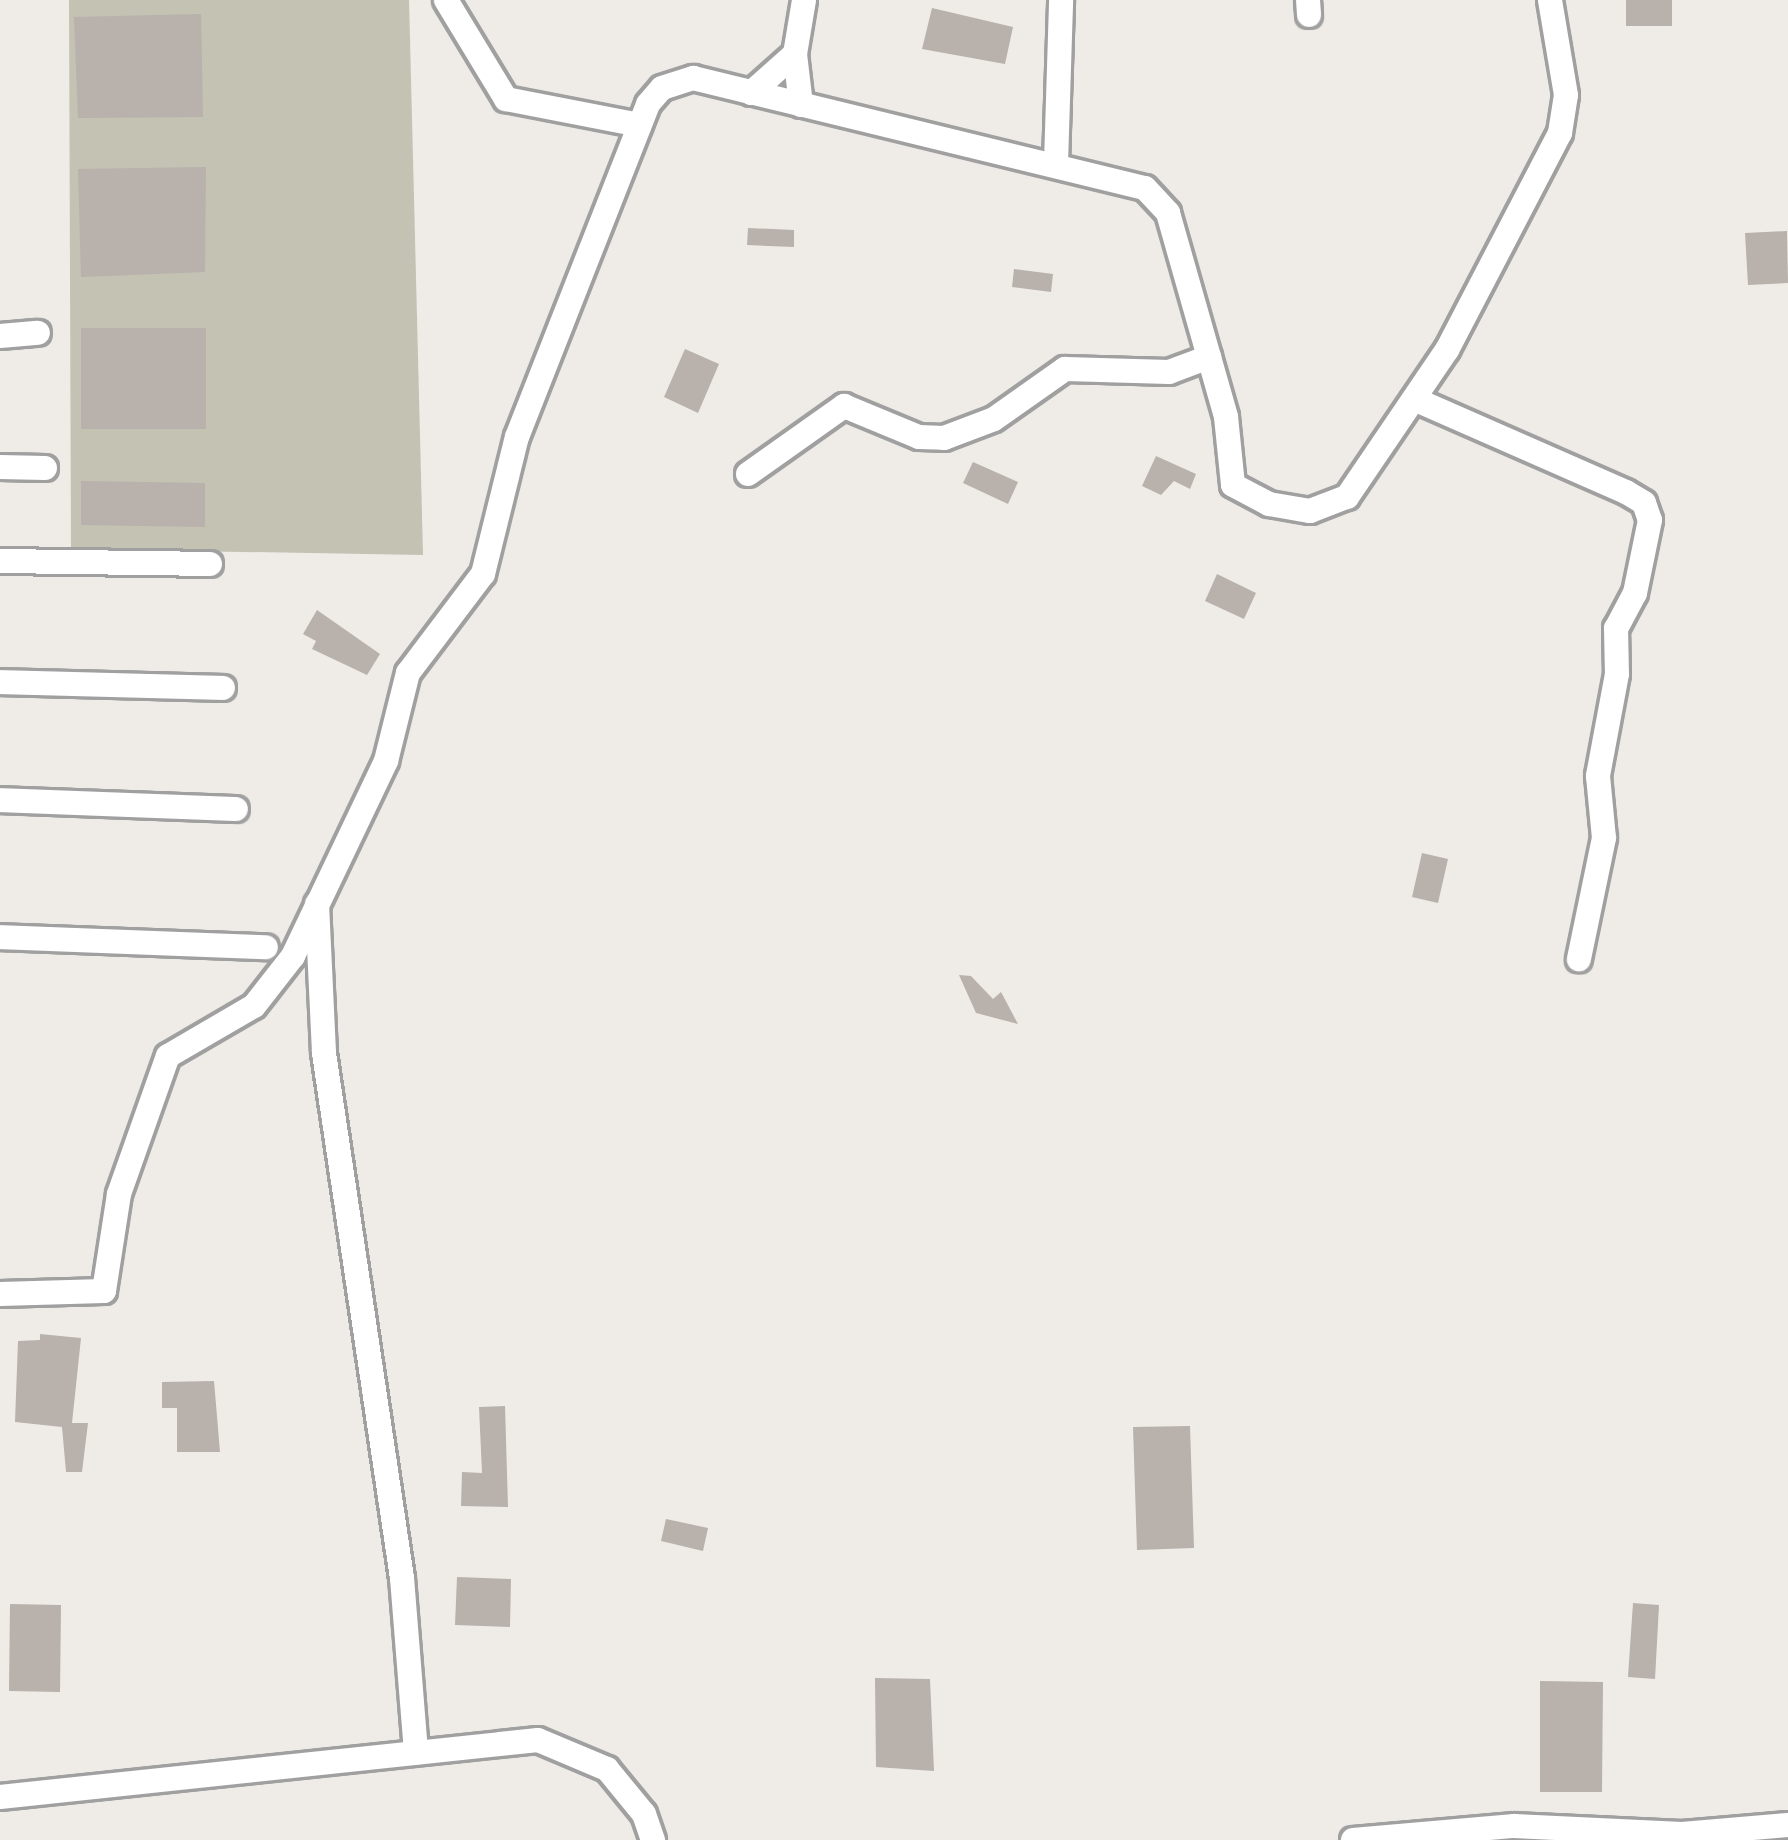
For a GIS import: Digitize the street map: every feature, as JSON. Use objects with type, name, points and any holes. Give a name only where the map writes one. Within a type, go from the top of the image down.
[{"type":"street","points":[[446,0],[506,99],[640,125]]},
{"type":"street","points":[[801,105],[795,54],[804,0]]},
{"type":"street","points":[[1055,163],[1061,0]]},
{"type":"street","points":[[0,1294],[104,1291],[119,1194],[168,1056],[254,1006],[292,956],[316,896],[355,836],[386,760],[408,674],[483,574],[517,437],[640,125],[674,78],[1055,163],[1160,199],[1209,356],[1233,485],[1289,509],[1330,508],[1347,497],[1471,312],[1560,133],[1566,94],[1550,0]]},
{"type":"street","points":[[751,93],[795,54]]},
{"type":"street","points":[[0,336],[38,333]]},
{"type":"street","points":[[748,474],[844,406],[919,437],[944,438],[994,419],[1065,369],[1168,372],[1209,356]]},
{"type":"street","points":[[1414,399],[1626,492],[1644,503],[1650,520],[1635,593],[1616,628],[1617,674],[1598,776],[1605,822],[1579,959]]},
{"type":"street","points":[[0,467],[45,468]]},
{"type":"street","points":[[0,561],[210,564]]},
{"type":"street","points":[[0,682],[223,688]]},
{"type":"street","points":[[0,800],[236,809]]},
{"type":"street","points":[[316,896],[324,1053],[401,1578],[416,1752]]},
{"type":"street","points":[[0,937],[266,947]]},
{"type":"street","points":[[0,1797],[538,1740],[608,1768],[653,1840]]},
{"type":"street","points":[[1353,1840],[1514,1826],[1682,1837],[1788,1825]]},
{"type":"shaded area","points":[[69,0],[409,0],[423,555],[71,549]]},
{"type":"building","points":[[1626,0],[1672,0],[1672,26],[1626,26]]},
{"type":"building","points":[[932,8],[1013,27],[1005,64],[922,49]]},
{"type":"building","points":[[201,14],[203,117],[78,118],[74,17]]},
{"type":"building","points":[[206,167],[205,272],[81,277],[78,169]]},
{"type":"building","points":[[748,228],[794,230],[794,247],[747,245]]},
{"type":"building","points":[[1787,231],[1788,283],[1748,285],[1745,233]]},
{"type":"building","points":[[1014,269],[1053,274],[1051,292],[1012,287]]},
{"type":"building","points":[[81,328],[206,328],[206,429],[81,429]]},
{"type":"building","points":[[685,349],[719,364],[698,413],[664,397]]},
{"type":"building","points":[[1156,456],[1196,474],[1190,489],[1174,481],[1161,495],[1142,486]]},
{"type":"building","points":[[973,462],[1018,482],[1008,504],[963,483]]},
{"type":"building","points":[[81,481],[205,483],[205,527],[81,525]]},
{"type":"building","points":[[1217,574],[1256,593],[1244,619],[1205,601]]},
{"type":"building","points":[[317,610],[380,654],[367,675],[312,649],[316,641],[303,634]]},
{"type":"building","points":[[1422,853],[1448,859],[1438,903],[1412,897]]},
{"type":"building","points":[[959,975],[971,976],[993,999],[1001,992],[1018,1024],[976,1013]]},
{"type":"building","points":[[40,1334],[81,1338],[72,1423],[88,1423],[82,1472],[66,1472],[62,1427],[15,1422],[18,1341],[40,1340]]},
{"type":"building","points":[[214,1381],[220,1452],[177,1452],[177,1408],[162,1408],[162,1382]]},
{"type":"building","points":[[505,1406],[508,1507],[461,1506],[462,1472],[482,1473],[479,1407]]},
{"type":"building","points":[[1190,1426],[1194,1548],[1137,1550],[1133,1427]]},
{"type":"building","points":[[666,1519],[708,1528],[703,1551],[661,1541]]},
{"type":"building","points":[[457,1577],[511,1579],[510,1627],[455,1625]]},
{"type":"building","points":[[1633,1603],[1659,1605],[1655,1679],[1628,1677]]},
{"type":"building","points":[[10,1604],[61,1605],[60,1692],[9,1691]]},
{"type":"building","points":[[875,1678],[930,1679],[934,1771],[876,1767]]},
{"type":"building","points":[[1540,1681],[1603,1682],[1602,1792],[1540,1792]]}]
